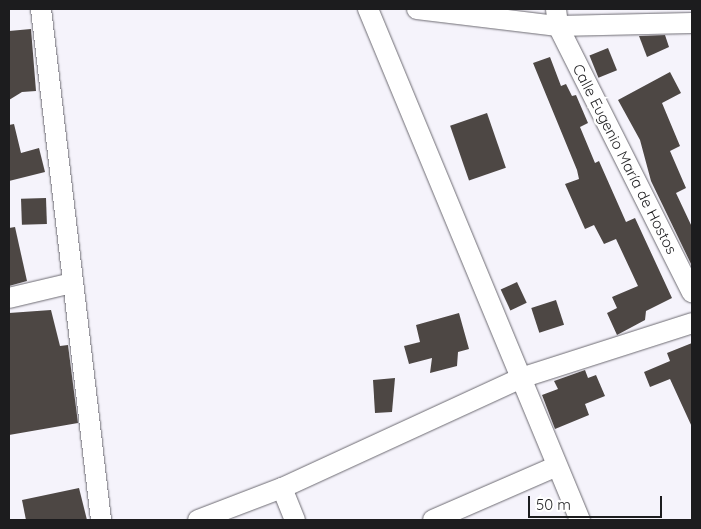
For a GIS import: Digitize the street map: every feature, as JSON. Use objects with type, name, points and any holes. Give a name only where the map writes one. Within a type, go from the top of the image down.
[{"type":"street","points":[[41,9],[101,520]]},
{"type":"street","points":[[368,9],[580,520]]},
{"type":"street","points":[[418,9],[557,18],[692,23]]},
{"type":"street","name":"Calle Eugenio María de Hostos","points":[[557,18],[692,292]]},
{"type":"street","points":[[9,298],[72,283]]},
{"type":"street","points":[[198,520],[282,488],[521,378],[692,323]]},
{"type":"street","points":[[433,520],[557,466]]},
{"type":"street","points":[[282,488],[295,520]]},
{"type":"building","points":[[31,29],[36,91],[22,92],[9,100],[9,31]]},
{"type":"building","points":[[665,35],[669,47],[647,57],[639,36]]},
{"type":"building","points":[[608,48],[617,70],[598,78],[589,55]]},
{"type":"building","points":[[550,57],[561,86],[566,84],[572,96],[576,95],[588,123],[580,127],[595,163],[599,161],[626,222],[635,218],[672,298],[646,311],[645,320],[617,335],[607,313],[617,308],[612,297],[638,286],[616,239],[604,244],[594,225],[585,229],[565,184],[579,179],[577,170],[533,63]]},
{"type":"building","points":[[670,72],[681,93],[662,103],[680,146],[670,151],[686,188],[676,193],[692,227],[692,266],[651,181],[640,140],[618,100]]},
{"type":"building","points":[[487,113],[506,168],[469,181],[450,126]]},
{"type":"building","points":[[14,124],[21,153],[39,148],[45,172],[9,181],[9,125]]},
{"type":"building","points":[[46,198],[47,224],[22,225],[21,199]]},
{"type":"building","points":[[15,227],[27,281],[9,286],[9,228]]},
{"type":"building","points":[[517,282],[527,303],[510,310],[501,290]]},
{"type":"building","points":[[556,300],[564,325],[539,333],[531,308]]},
{"type":"building","points":[[51,310],[60,346],[68,345],[78,423],[9,435],[9,313]]},
{"type":"building","points":[[459,313],[469,349],[458,352],[457,366],[430,373],[432,358],[409,364],[404,346],[420,342],[416,325]]},
{"type":"building","points":[[692,343],[692,427],[670,379],[650,387],[644,372],[670,361],[667,353]]},
{"type":"building","points":[[585,370],[588,378],[596,375],[605,396],[585,404],[589,415],[555,429],[542,395],[558,389],[554,381]]},
{"type":"building","points":[[395,378],[392,412],[375,413],[373,380]]},
{"type":"building","points":[[79,488],[87,520],[26,520],[22,500]]}]
